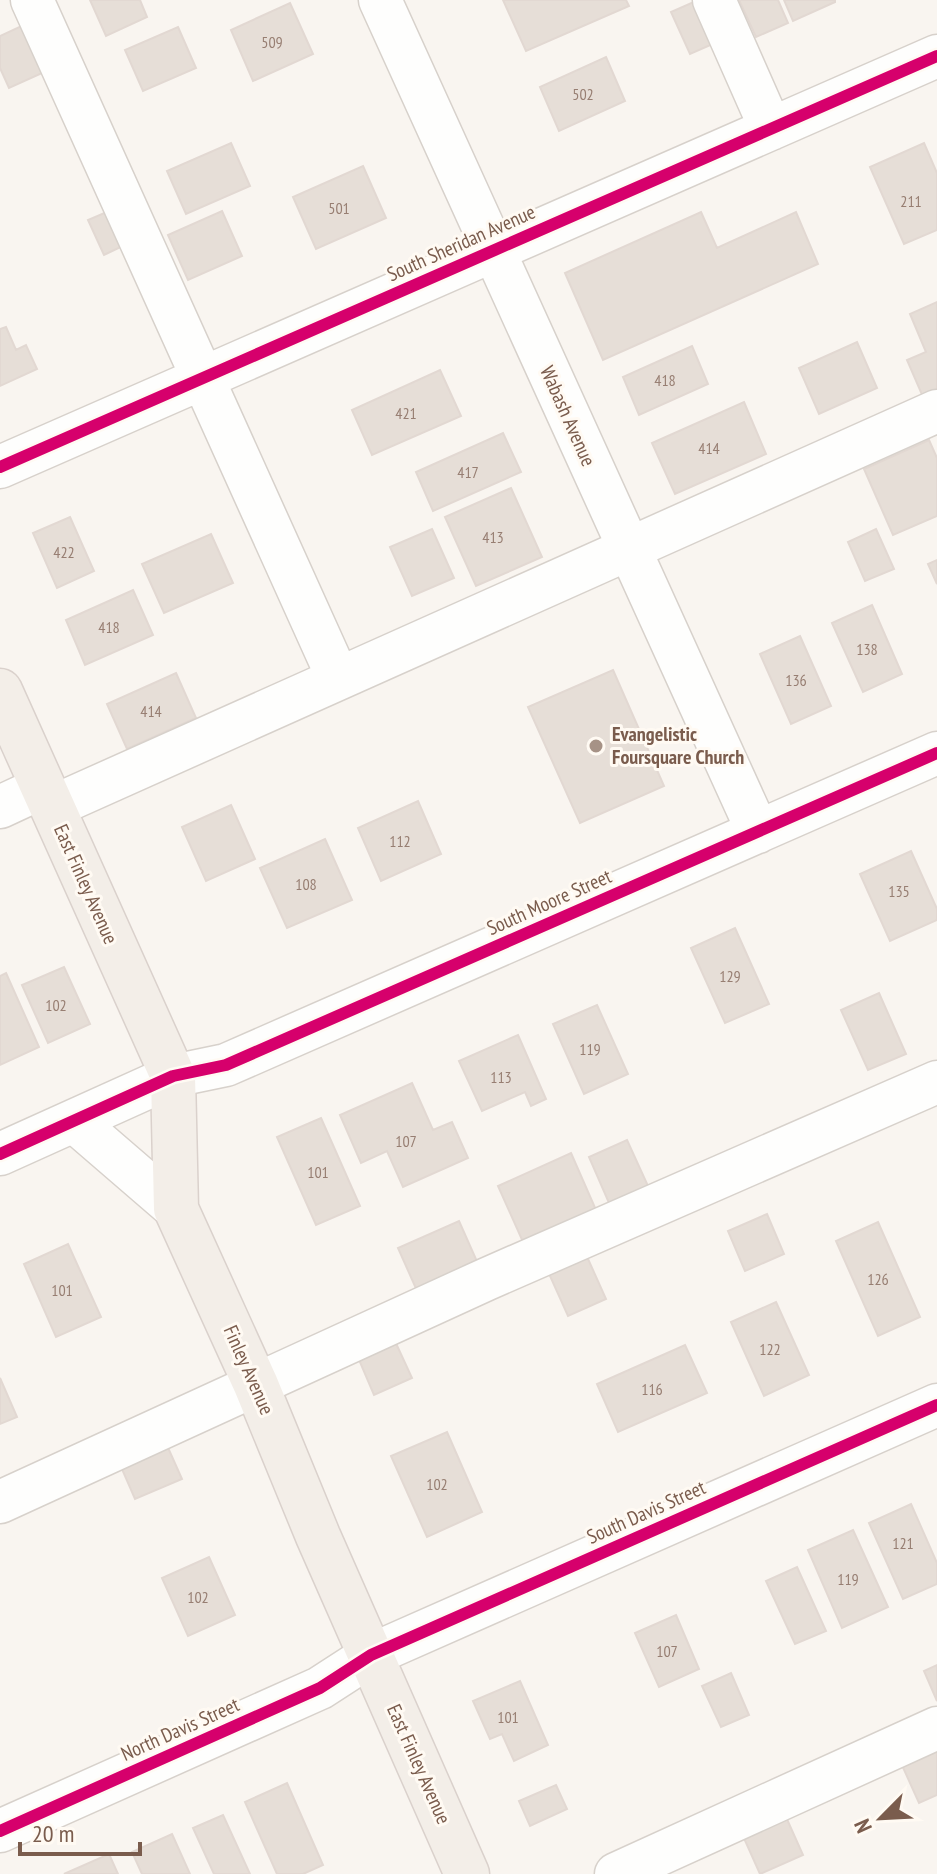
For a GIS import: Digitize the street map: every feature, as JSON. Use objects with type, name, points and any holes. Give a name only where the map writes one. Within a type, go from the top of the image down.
[{"type":"main road","name":"East Finley Avenue","points":[[0,691],[173,1076]]},
{"type":"main road","name":"Finley Avenue","points":[[173,1076],[176,1209],[256,1385],[371,1655]]},
{"type":"main road","name":"East Finley Avenue","points":[[371,1655],[467,1874]]},
{"type":"street","points":[[32,0],[338,678]]},
{"type":"street","name":"Wabash Avenue","points":[[380,0],[758,832]]},
{"type":"street","points":[[714,0],[771,129]]},
{"type":"street","name":"South Sheridan Avenue","points":[[0,467],[937,56]]},
{"type":"street","points":[[0,807],[47,797],[338,678],[937,411]]},
{"type":"street","name":"South Moore Street","points":[[0,1154],[173,1076],[226,1065],[937,753]]},
{"type":"street","points":[[0,1502],[487,1279],[937,1082]]},
{"type":"street","points":[[74,1121],[176,1209]]},
{"type":"street","name":"South Davis Street","points":[[371,1655],[937,1405]]},
{"type":"street","name":"North Davis Street","points":[[0,1831],[320,1688],[371,1655]]},
{"type":"street","points":[[616,1874],[937,1728]]},
{"type":"building","points":[[90,0],[140,0],[147,17],[106,36]]},
{"type":"building","points":[[503,0],[626,0],[629,6],[526,51]]},
{"type":"building","points":[[739,0],[778,0],[788,23],[756,37]]},
{"type":"building","points":[[784,0],[835,0],[835,2],[793,21]]},
{"type":"building","points":[[696,1],[715,43],[690,54],[671,12]]},
{"type":"building","points":[[290,3],[313,54],[253,81],[231,30]]},
{"type":"building","points":[[30,22],[51,69],[9,88],[0,68],[0,36]]},
{"type":"building","points":[[178,27],[196,68],[143,91],[125,50]]},
{"type":"building","points":[[606,57],[625,101],[559,131],[540,87]]},
{"type":"building","points":[[231,143],[250,186],[186,214],[167,171]]},
{"type":"building","points":[[924,143],[937,173],[937,230],[904,244],[870,167]]},
{"type":"building","points":[[363,166],[386,218],[316,249],[293,197]]},
{"type":"building","points":[[116,208],[131,242],[104,255],[88,220]]},
{"type":"building","points":[[222,211],[242,256],[188,280],[168,235]]},
{"type":"building","points":[[701,212],[717,248],[796,212],[818,264],[603,360],[565,273]]},
{"type":"building","points":[[937,302],[937,390],[923,397],[907,360],[926,352],[910,314]]},
{"type":"building","points":[[6,327],[16,350],[26,345],[37,369],[0,386],[0,329]]},
{"type":"building","points":[[857,342],[877,388],[819,414],[799,368]]},
{"type":"building","points":[[692,346],[708,384],[639,415],[623,377]]},
{"type":"building","points":[[440,370],[461,416],[372,455],[352,410]]},
{"type":"building","points":[[744,402],[766,454],[675,494],[652,443]]},
{"type":"building","points":[[503,433],[521,472],[433,511],[416,472]]},
{"type":"building","points":[[929,440],[937,458],[937,516],[893,535],[864,469]]},
{"type":"building","points":[[511,488],[542,557],[476,586],[445,517]]},
{"type":"building","points":[[70,517],[94,571],[57,588],[33,533]]},
{"type":"building","points":[[432,529],[454,578],[412,596],[390,547]]},
{"type":"building","points":[[876,529],[894,569],[865,581],[848,542]]},
{"type":"building","points":[[211,534],[233,583],[164,613],[142,564]]},
{"type":"building","points":[[937,560],[937,584],[928,564]]},
{"type":"building","points":[[133,590],[153,635],[85,665],[66,620]]},
{"type":"building","points":[[872,605],[902,674],[863,692],[832,623]]},
{"type":"building","points":[[800,636],[831,706],[791,724],[760,654]]},
{"type":"building","name":"Evangelistic Foursquare Church","points":[[613,670],[664,786],[580,823],[528,707]]},
{"type":"building","points":[[176,673],[196,718],[127,749],[107,704]]},
{"type":"building","points":[[418,801],[441,854],[381,881],[358,828]]},
{"type":"building","points":[[231,805],[255,859],[206,881],[182,827]]},
{"type":"building","points":[[325,839],[352,900],[287,928],[260,868]]},
{"type":"building","points":[[911,851],[937,909],[937,920],[890,941],[860,874]]},
{"type":"building","points":[[735,928],[769,1004],[725,1023],[691,948]]},
{"type":"building","points":[[64,967],[90,1024],[48,1043],[22,985]]},
{"type":"building","points":[[6,973],[39,1047],[0,1065],[0,976]]},
{"type":"building","points":[[879,993],[906,1054],[868,1070],[841,1010]]},
{"type":"building","points":[[597,1005],[628,1074],[584,1094],[553,1024]]},
{"type":"building","points":[[518,1035],[546,1099],[531,1106],[525,1092],[482,1111],[459,1061]]},
{"type":"building","points":[[412,1083],[433,1130],[452,1122],[468,1158],[403,1187],[387,1151],[361,1163],[340,1115]]},
{"type":"building","points":[[321,1118],[360,1206],[316,1225],[277,1137]]},
{"type":"building","points":[[627,1140],[648,1186],[609,1203],[589,1157]]},
{"type":"building","points":[[571,1153],[596,1210],[523,1242],[498,1186]]},
{"type":"building","points":[[767,1214],[784,1254],[745,1271],[728,1231]]},
{"type":"building","points":[[459,1221],[479,1266],[418,1293],[398,1248]]},
{"type":"building","points":[[878,1222],[920,1317],[878,1336],[836,1241]]},
{"type":"building","points":[[68,1244],[101,1317],[56,1337],[24,1264]]},
{"type":"building","points":[[584,1250],[606,1299],[568,1316],[546,1267]]},
{"type":"building","points":[[776,1302],[809,1375],[764,1396],[731,1322]]},
{"type":"building","points":[[394,1339],[412,1378],[374,1395],[357,1355]]},
{"type":"building","points":[[685,1345],[707,1393],[618,1432],[597,1384]]},
{"type":"building","points":[[0,1378],[17,1417],[0,1424]]},
{"type":"building","points":[[161,1432],[182,1479],[135,1499],[115,1453]]},
{"type":"building","points":[[447,1432],[482,1512],[427,1537],[391,1456]]},
{"type":"building","points":[[911,1504],[937,1563],[937,1584],[903,1599],[869,1523]]},
{"type":"building","points":[[853,1530],[888,1607],[842,1628],[808,1550]]},
{"type":"building","points":[[209,1557],[235,1615],[188,1636],[162,1578]]},
{"type":"building","points":[[797,1567],[826,1631],[795,1644],[766,1581]]},
{"type":"building","points":[[676,1615],[699,1669],[659,1687],[635,1633]]},
{"type":"building","points":[[937,1665],[937,1701],[924,1671]]},
{"type":"building","points":[[731,1673],[749,1715],[721,1727],[702,1686]]},
{"type":"building","points":[[520,1681],[548,1745],[514,1761],[502,1734],[490,1739],[473,1701]]},
{"type":"building","points":[[937,1747],[937,1795],[919,1803],[901,1763]]},
{"type":"building","points":[[287,1783],[323,1865],[303,1874],[277,1874],[245,1802]]},
{"type":"building","points":[[556,1785],[567,1809],[530,1826],[519,1801]]},
{"type":"building","points":[[223,1815],[250,1874],[214,1874],[193,1828]]},
{"type":"building","points":[[786,1817],[803,1855],[760,1874],[743,1836]]},
{"type":"building","points":[[172,1834],[190,1874],[142,1874],[132,1852]]},
{"type":"building","points":[[109,1854],[118,1874],[64,1874]]},
{"type":"cycle path","points":[[0,467],[937,56]]},
{"type":"cycle path","points":[[0,1154],[173,1076],[226,1065],[937,753]]},
{"type":"cycle path","points":[[0,1831],[320,1688],[371,1655],[937,1405]]},
{"type":"place","name":"Evangelistic Foursquare Church","points":[[596,746]]}]
